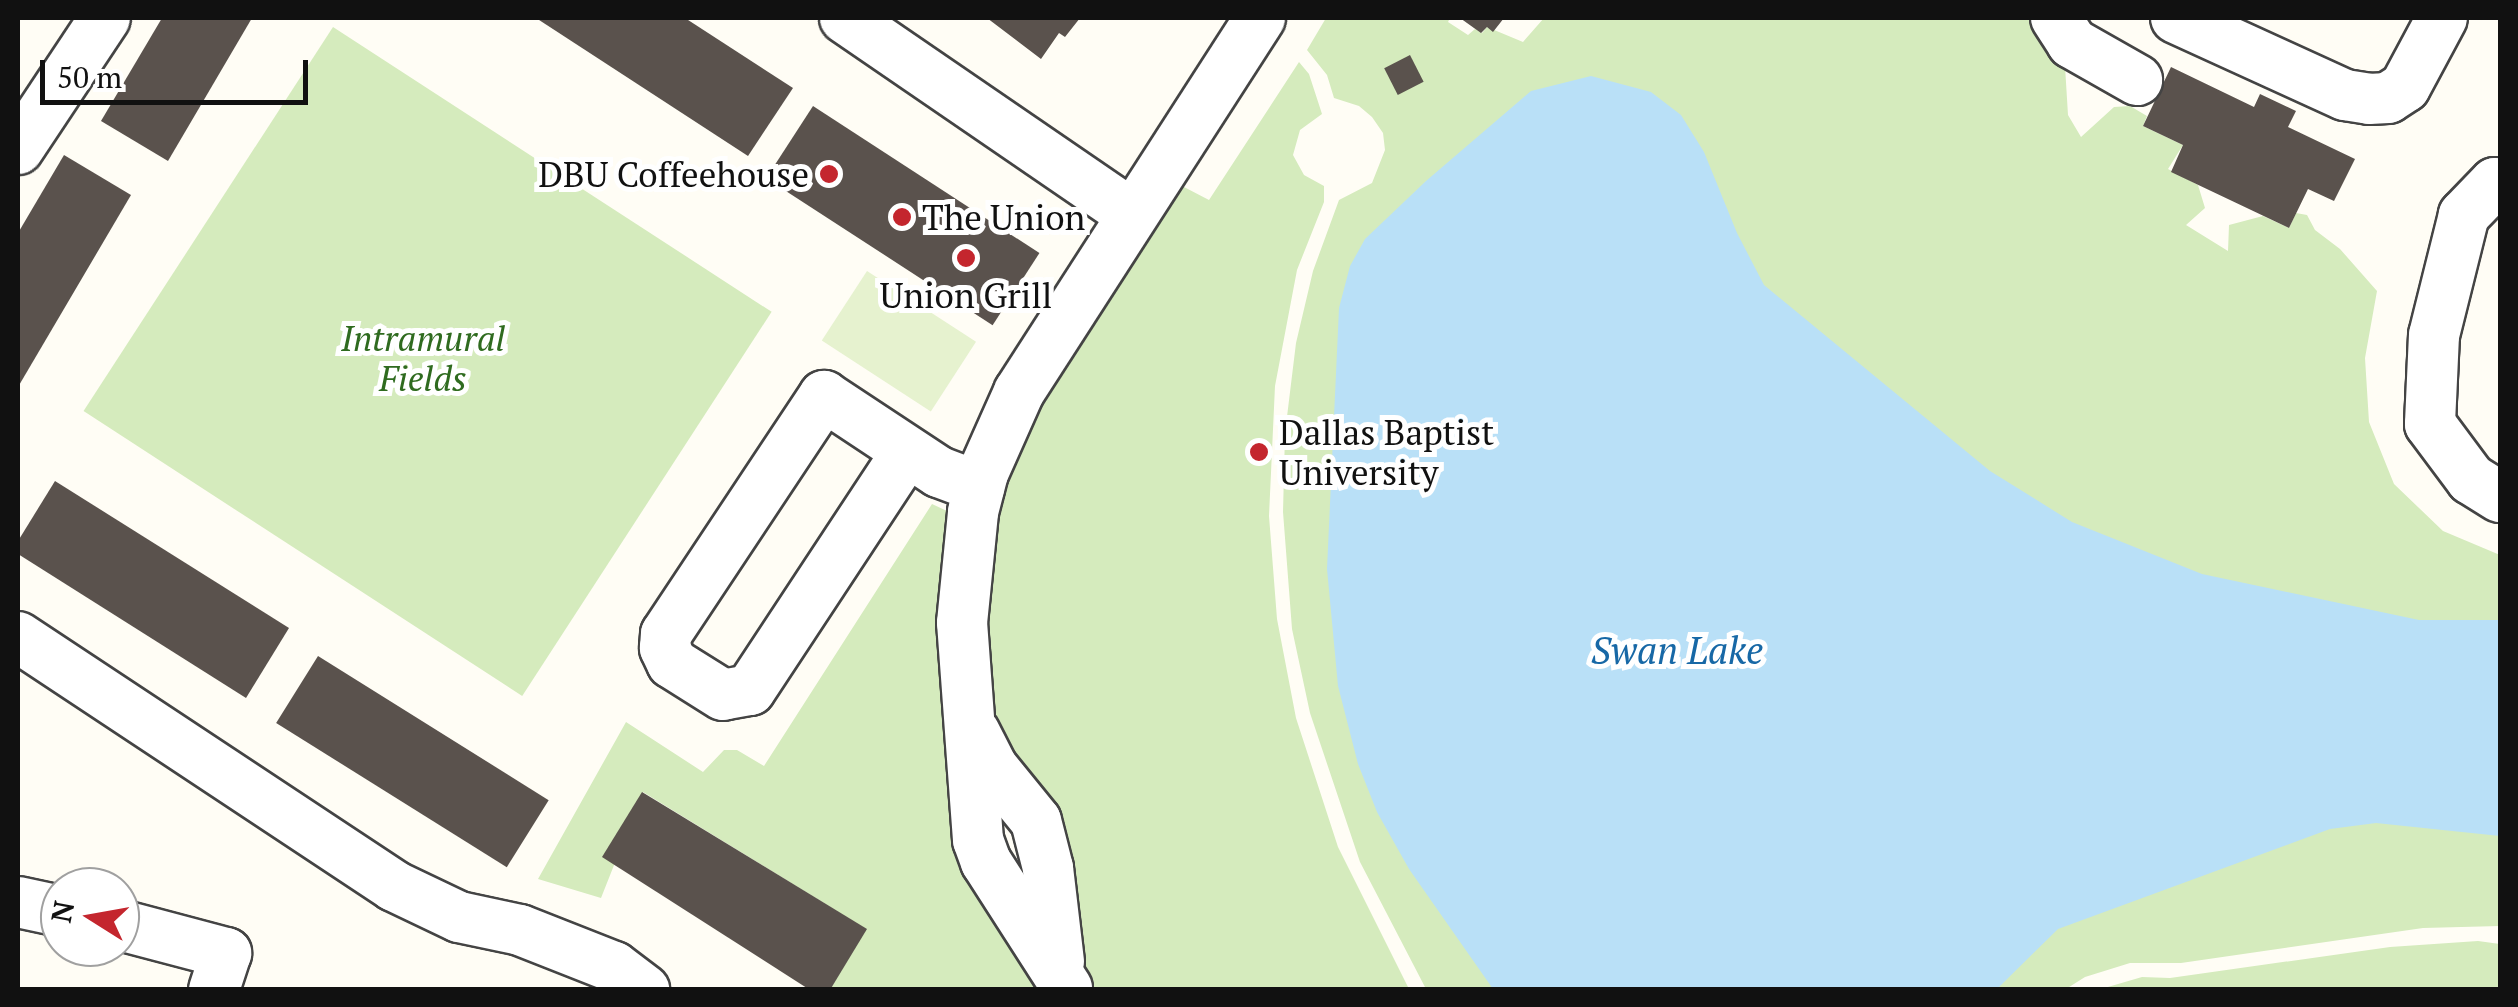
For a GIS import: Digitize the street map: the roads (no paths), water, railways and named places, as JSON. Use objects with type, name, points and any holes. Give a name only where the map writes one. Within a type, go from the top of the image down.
[{"type":"street","points":[[18,149],[105,18]]},
{"type":"street","points":[[844,18],[1130,213]]},
{"type":"street","points":[[1068,989],[1057,956],[1048,868],[1036,821],[992,768],[972,728],[963,656],[962,588],[978,487],[1019,392],[1130,213],[1260,18]]},
{"type":"street","points":[[2056,18],[2072,43],[2137,80]]},
{"type":"street","points":[[2176,18],[2345,95],[2369,100],[2388,98],[2405,88],[2442,18]]},
{"type":"street","points":[[2500,184],[2495,183],[2464,215],[2434,336],[2430,424],[2471,480],[2500,497]]},
{"type":"street","points":[[907,452],[750,690],[723,695],[672,663],[665,648],[666,634],[824,396],[938,472],[978,487]]},
{"type":"street","points":[[18,636],[394,886],[459,917],[520,930],[618,982]]},
{"type":"street","points":[[140,930],[226,953],[214,990]]},
{"type":"water","name":"Swan Lake","points":[[1591,76],[1651,92],[1681,115],[1704,152],[1737,233],[1764,285],[1990,471],[2072,522],[2202,574],[2419,620],[2500,620],[2500,836],[2376,823],[2330,829],[2058,929],[1997,989],[1493,989],[1409,869],[1377,812],[1358,764],[1338,686],[1327,569],[1339,308],[1350,266],[1365,239],[1426,181],[1531,91]]},
{"type":"place","name":"DBU Coffeehouse","points":[[829,174]]},
{"type":"place","name":"The Union","points":[[902,217]]},
{"type":"place","name":"Union Grill","points":[[966,258]]},
{"type":"place","name":"Dallas Baptist University","points":[[1259,452]]},
{"type":"park label","name":"Intramural Fields","points":[[423,358]]}]
